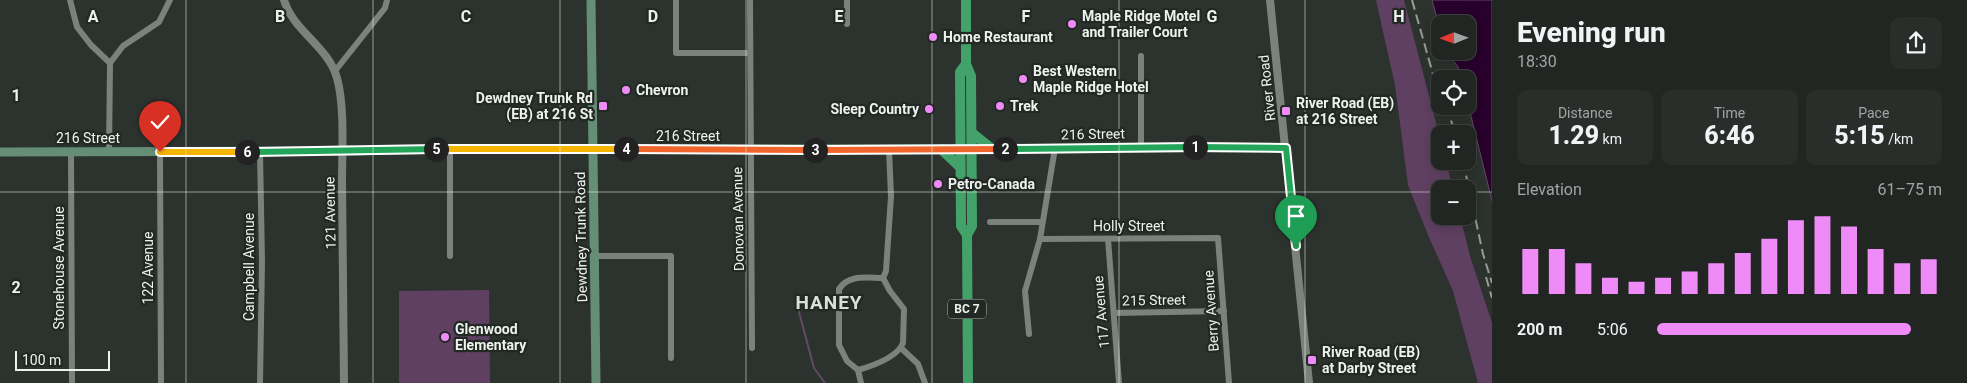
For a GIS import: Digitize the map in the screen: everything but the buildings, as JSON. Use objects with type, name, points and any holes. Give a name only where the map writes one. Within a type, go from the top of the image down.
[{"type":"highway","name":"BC 7","points":[[966,0],[966,64],[971,76],[972,133],[972,226],[967,236],[968,383]]},
{"type":"highway","name":"BC 7","points":[[966,64],[960,72],[960,167],[961,226],[967,236]]},
{"type":"highway","points":[[972,133],[992,149]]},
{"type":"highway","points":[[941,149],[960,167]]},
{"type":"main road","name":"Dewdney Trunk Road","points":[[591,0],[596,383]]},
{"type":"main road","name":"216 Street","points":[[0,152],[260,152],[450,149],[972,149]]},
{"type":"street","points":[[70,0],[77,27],[91,45],[110,63]]},
{"type":"street","points":[[109,153],[110,63],[123,46],[159,22],[170,0]]},
{"type":"street","name":"121 Avenue","points":[[284,0],[291,15],[322,49],[335,71],[340,97],[344,383]]},
{"type":"street","points":[[335,71],[385,8],[387,0]]},
{"type":"street","points":[[676,0],[676,53],[750,53]]},
{"type":"street","name":"Donovan Avenue","points":[[750,0],[752,348]]},
{"type":"street","points":[[847,0],[847,24]]},
{"type":"street","name":"River Road","points":[[1270,0],[1309,383]]},
{"type":"street","points":[[1141,56],[1141,147]]},
{"type":"street","points":[[1029,334],[1025,291],[1040,239],[1055,148]]},
{"type":"street","name":"216 Street","points":[[972,149],[1286,148]]},
{"type":"street","points":[[450,149],[450,256]]},
{"type":"street","points":[[883,278],[886,271],[891,196],[889,150]]},
{"type":"street","name":"Stonehouse Avenue","points":[[72,152],[72,383]]},
{"type":"street","name":"122 Avenue","points":[[160,152],[162,383]]},
{"type":"street","name":"Campbell Avenue","points":[[260,152],[262,262],[260,383]]},
{"type":"street","points":[[990,222],[1042,222]]},
{"type":"street","name":"Holly Street","points":[[1040,239],[1218,238]]},
{"type":"street","name":"Berry Avenue","points":[[1218,238],[1229,383]]},
{"type":"street","name":"117 Avenue","points":[[1108,239],[1119,383]]},
{"type":"street","points":[[595,256],[671,256],[671,358]]},
{"type":"street","points":[[861,383],[858,370],[847,361],[839,345],[839,289],[844,282],[853,278],[883,278]]},
{"type":"street","points":[[858,370],[871,366],[901,348],[903,343],[904,309],[883,278]]},
{"type":"street","name":"215 Street","points":[[1114,313],[1224,311]]},
{"type":"street","points":[[901,348],[918,364],[925,383]]},
{"type":"shaded area","points":[[1376,0],[1404,0],[1431,104],[1431,115],[1434,115],[1437,125],[1431,125],[1431,170],[1448,170],[1451,180],[1431,180],[1431,225],[1462,225],[1470,256],[1492,323],[1492,383],[1478,383],[1453,291],[1408,185],[1395,85]]},
{"type":"shaded area","points":[[1432,0],[1492,0],[1492,201],[1476,136],[1476,125],[1473,125],[1471,115],[1476,115],[1476,70],[1459,70],[1453,60],[1476,60],[1476,15],[1436,15]]},
{"type":"shaded area","name":"Glenwood Elementary","points":[[489,290],[490,383],[399,383],[399,291]]},
{"type":"waterway","points":[[799,304],[799,312],[814,368],[825,383]]},
{"type":"railway","points":[[1412,0],[1432,70]]},
{"type":"railway","points":[[1450,115],[1452,125]]},
{"type":"railway","points":[[1465,170],[1483,254],[1492,283]]},
{"type":"railway","points":[[1486,277],[1492,298]]},
{"type":"place","name":"Maple Ridge Motel and Trailer Court","points":[[1072,24]]},
{"type":"place","name":"Home Restaurant","points":[[933,37]]},
{"type":"place","name":"Best Western Maple Ridge Hotel","points":[[1023,79]]},
{"type":"place","name":"Chevron","points":[[626,90]]},
{"type":"place","name":"Dewdney Trunk Rd (EB) at 216 St","points":[[603,106]]},
{"type":"place","name":"Trek","points":[[1000,106]]},
{"type":"place","name":"Sleep Country","points":[[929,109]]},
{"type":"place","name":"River Road (EB) at 216 Street","points":[[1286,111]]},
{"type":"place","name":"Petro-Canada","points":[[938,184]]},
{"type":"place","name":"Glenwood Elementary","points":[[445,337]]},
{"type":"place","name":"River Road (EB) at Darby Street","points":[[1312,360]]},
{"type":"district","name":"HANEY","points":[[829,302]]},
{"type":"route","points":[[160,152],[450,149],[902,150],[1141,147],[1286,148],[1296,246]]}]
